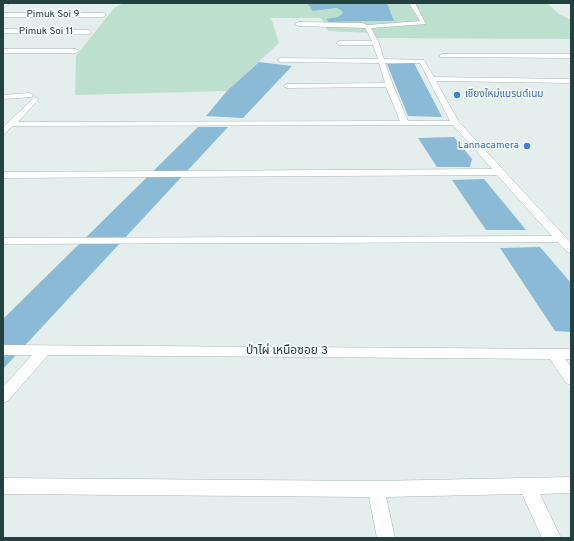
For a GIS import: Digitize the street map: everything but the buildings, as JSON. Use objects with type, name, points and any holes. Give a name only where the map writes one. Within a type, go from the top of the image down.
[{"type":"street","points":[[3,6],[7,3]]},
{"type":"street","points":[[298,24],[358,24],[367,27],[378,25],[424,23],[412,3]]},
{"type":"street","name":"Pimuk Soi 9","points":[[3,15],[103,15]]},
{"type":"street","points":[[367,27],[376,43],[389,85],[405,123]]},
{"type":"street","name":"Pimuk Soi 11","points":[[3,31],[89,32]]},
{"type":"street","points":[[339,43],[376,43]]},
{"type":"street","points":[[3,51],[76,51]]},
{"type":"street","points":[[442,56],[571,56]]},
{"type":"street","points":[[280,60],[382,62],[422,61],[455,123],[571,250]]},
{"type":"street","points":[[432,79],[571,81]]},
{"type":"street","points":[[287,86],[389,85]]},
{"type":"street","points":[[3,97],[32,97],[3,132]]},
{"type":"street","points":[[11,124],[455,123]]},
{"type":"street","points":[[3,175],[500,172]]},
{"type":"street","points":[[3,241],[561,239]]},
{"type":"street","name":"ป่าไผ่ เหนือซอย 3","points":[[3,350],[571,354]]},
{"type":"street","points":[[3,397],[44,350]]},
{"type":"street","points":[[554,354],[571,379]]},
{"type":"street","points":[[3,486],[376,489],[571,485]]},
{"type":"street","points":[[528,487],[552,538]]},
{"type":"street","points":[[376,489],[386,538]]},
{"type":"green space","points":[[124,3],[307,3],[313,11],[338,8],[343,13],[338,17],[327,20],[345,22],[394,21],[387,3],[547,3],[559,14],[571,20],[571,39],[377,38],[373,33],[328,31],[321,18],[271,18],[279,43],[227,91],[75,95],[76,56],[114,8]]},
{"type":"water","points":[[307,3],[387,3],[394,21],[329,22],[326,19],[338,17],[343,13],[342,11],[337,8],[313,11]]},
{"type":"water","points":[[259,62],[292,66],[243,118],[206,116],[227,91]]},
{"type":"water","points":[[414,63],[442,117],[408,116],[387,64]]},
{"type":"water","points":[[198,127],[228,127],[3,369],[3,319]]},
{"type":"water","points":[[454,137],[472,159],[470,167],[437,167],[418,138]]},
{"type":"water","points":[[484,179],[526,230],[486,230],[452,180]]},
{"type":"water","points":[[540,247],[571,283],[571,332],[555,331],[500,248]]},
{"type":"place","name":"เชียงใหม่แบรนด์เนม","points":[[457,95]]},
{"type":"place","name":"Lannacamera","points":[[527,146]]}]
